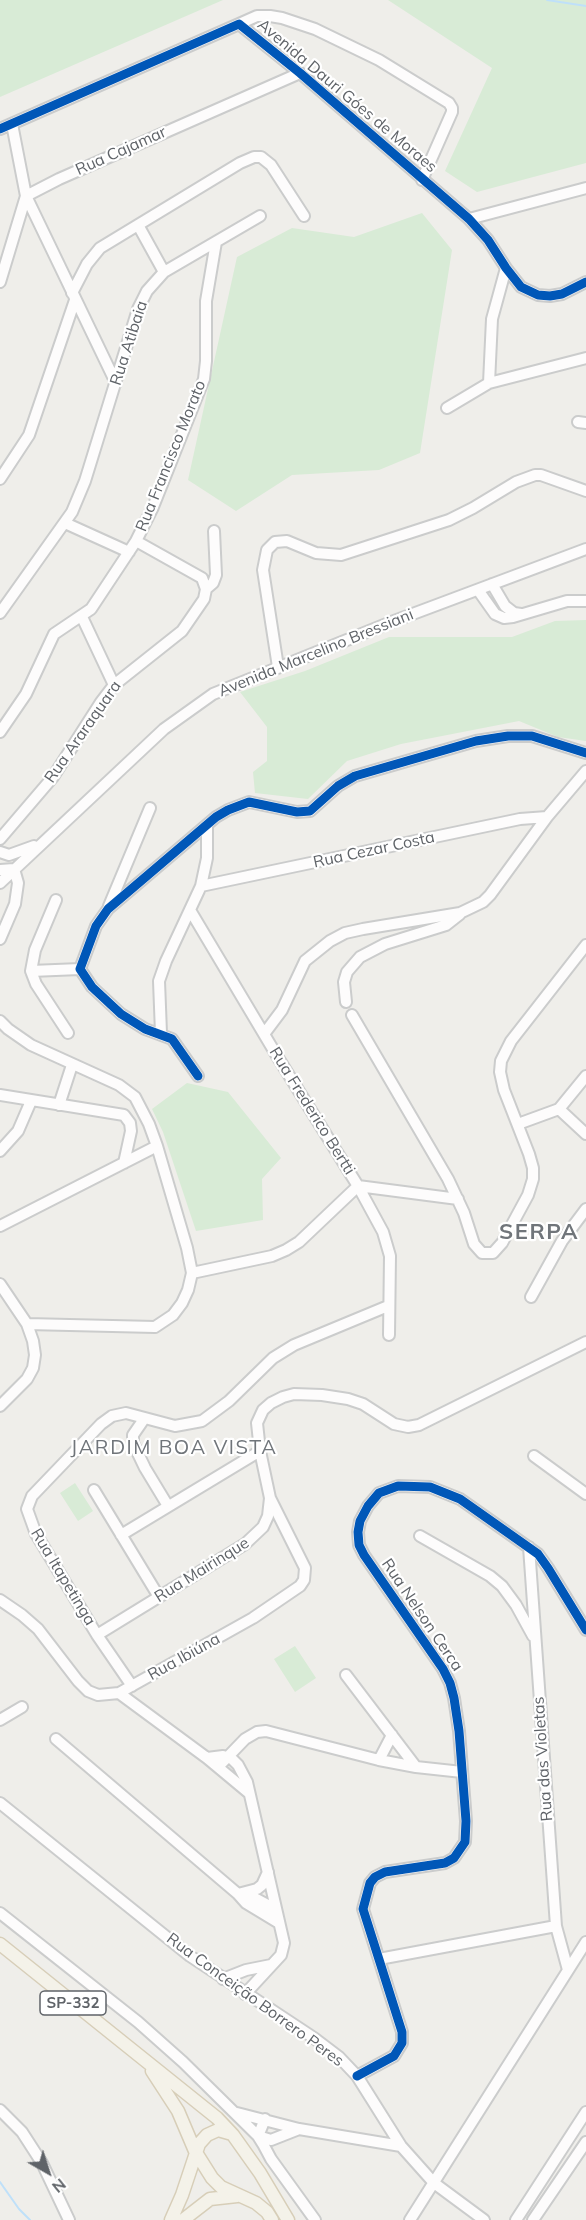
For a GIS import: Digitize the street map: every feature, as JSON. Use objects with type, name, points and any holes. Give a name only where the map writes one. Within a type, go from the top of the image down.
[{"type":"main road","name":"SP-332","points":[[0,1944],[217,2118],[233,2135],[260,2173],[288,2220]]},
{"type":"main road","name":"SP-332","points":[[146,2062],[178,2111],[204,2168],[221,2187],[262,2207],[272,2220]]},
{"type":"main road","points":[[178,2111],[187,2159],[182,2195]]},
{"type":"main road","points":[[171,2220],[182,2195],[195,2151],[202,2139],[212,2132],[225,2130],[233,2135]]},
{"type":"main road","points":[[183,2220],[210,2199],[242,2196]]},
{"type":"street","points":[[239,24],[257,16],[270,16],[315,29],[379,60],[449,103],[452,112],[422,180]]},
{"type":"street","name":"Avenida Dauri Góes de Moraes","points":[[0,129],[239,24],[300,73],[469,219],[488,240],[521,287],[538,296],[550,296],[562,294],[586,282]]},
{"type":"street","name":"Rua Cajamar","points":[[26,196],[201,115],[300,73]]},
{"type":"street","points":[[12,124],[26,196],[116,383]]},
{"type":"street","points":[[0,479],[19,452],[35,419],[73,296],[87,264],[100,248],[240,163],[254,157],[261,157],[271,165],[304,216]]},
{"type":"street","points":[[469,219],[586,188]]},
{"type":"street","points":[[0,282],[26,196]]},
{"type":"street","name":"Rua Atibaia","points":[[0,613],[65,524],[85,481],[138,309],[147,291],[164,272],[260,216]]},
{"type":"street","points":[[138,225],[164,272]]},
{"type":"street","name":"Rua Francisco Morato","points":[[0,732],[26,694],[54,634],[82,616],[95,604],[136,541],[153,507],[204,379],[206,301],[216,242]]},
{"type":"street","points":[[489,383],[492,319],[506,268]]},
{"type":"street","points":[[447,408],[489,383],[586,358]]},
{"type":"street","points":[[278,667],[263,570],[267,550],[275,542],[287,541],[316,553],[341,555],[449,520],[516,482],[535,475],[586,491]]},
{"type":"street","points":[[65,524],[129,552]]},
{"type":"street","name":"Rua Araraquara","points":[[0,839],[53,777],[114,685],[182,632],[204,599],[206,589],[213,583],[216,575],[214,531]]},
{"type":"street","points":[[136,541],[198,575],[205,583],[206,589]]},
{"type":"street","name":"Avenida Marcelino Bressiani","points":[[0,883],[130,760],[193,706],[233,684],[586,549]]},
{"type":"street","points":[[492,584],[505,606],[514,613],[521,614]]},
{"type":"street","points":[[478,590],[490,608],[499,616],[508,618],[567,601],[586,601]]},
{"type":"street","points":[[82,616],[114,685]]},
{"type":"street","points":[[80,969],[96,926],[108,909],[228,810],[249,802],[297,812],[310,812],[345,781],[355,776],[476,741],[507,736],[532,736],[586,753]]},
{"type":"street","name":"Rua Frederico Bertti","points":[[389,1335],[390,1256],[388,1244],[358,1186],[264,1034],[282,1010],[304,961],[330,941],[345,933],[363,929],[460,913],[474,908],[490,895],[547,817],[586,771]]},
{"type":"street","points":[[108,909],[150,808]]},
{"type":"street","name":"Rua Cezar Costa","points":[[201,886],[520,819],[547,817]]},
{"type":"street","points":[[161,1033],[159,981],[201,886],[207,858],[207,825]]},
{"type":"street","points":[[0,852],[9,855],[43,843]]},
{"type":"street","points":[[0,870],[14,869],[18,883],[15,904],[0,939]]},
{"type":"street","points":[[0,883],[10,888],[15,904]]},
{"type":"street","points":[[56,900],[35,950],[30,971],[68,1033]]},
{"type":"street","points":[[190,910],[264,1034]]},
{"type":"street","name":"Rua Frederico Bertti","points":[[346,1002],[344,982],[347,972],[360,957],[385,944],[446,925],[460,913]]},
{"type":"street","points":[[352,1015],[458,1199],[477,1249],[487,1254],[492,1253],[502,1243],[528,1195],[533,1179],[529,1154],[504,1090],[500,1072],[501,1061],[512,1041],[586,945]]},
{"type":"street","points":[[30,971],[80,969]]},
{"type":"street","points":[[80,969],[92,987],[121,1014],[145,1029],[161,1033],[177,1044],[198,1076]]},
{"type":"street","points":[[0,1021],[31,1044],[129,1091],[142,1109],[157,1146],[187,1248],[192,1273],[182,1303],[173,1315],[155,1327],[27,1324]]},
{"type":"street","points":[[59,1105],[72,1065]]},
{"type":"street","points":[[518,1124],[559,1109],[586,1076]]},
{"type":"street","points":[[0,1095],[124,1115],[130,1123],[131,1131],[124,1162]]},
{"type":"street","points":[[0,1151],[18,1131],[31,1101]]},
{"type":"street","points":[[559,1109],[586,1134]]},
{"type":"street","points":[[2,1221],[157,1146]]},
{"type":"street","points":[[192,1273],[286,1250],[299,1242],[358,1186],[458,1199]]},
{"type":"street","points":[[531,1297],[562,1241],[586,1209]]},
{"type":"street","points":[[0,1284],[27,1324],[35,1355],[33,1368],[27,1379],[0,1406]]},
{"type":"street","points":[[168,1506],[136,1452],[134,1435],[144,1419],[175,1426],[202,1421],[229,1401],[273,1358],[294,1345],[388,1306]]},
{"type":"street","name":"Rua Mairinque","points":[[97,1635],[245,1544],[257,1534],[267,1516],[270,1498],[256,1423],[271,1403],[294,1394],[348,1398],[363,1404],[394,1424],[408,1427],[420,1425],[586,1342]]},
{"type":"street","name":"Rua Itapetinga","points":[[132,1686],[97,1635],[36,1534],[27,1509],[32,1496],[44,1482],[101,1424],[120,1413],[144,1419]]},
{"type":"street","points":[[121,1535],[260,1451]]},
{"type":"street","points":[[534,1456],[586,1494]]},
{"type":"street","name":"Rua Nelson Cerca","points":[[357,2076],[394,2056],[402,2043],[402,2032],[363,1909],[370,1883],[375,1877],[385,1872],[445,1863],[454,1858],[465,1842],[466,1821],[454,1698],[450,1683],[437,1660],[364,1556],[359,1545],[360,1521],[368,1506],[379,1493],[398,1486],[430,1487],[460,1499],[529,1547],[548,1568],[586,1630]]},
{"type":"street","points":[[94,1490],[159,1597]]},
{"type":"street","name":"Rua Ibiúna","points":[[119,1694],[254,1618],[289,1595],[304,1580],[305,1568],[270,1498]]},
{"type":"street","points":[[420,1536],[490,1576],[502,1586],[516,1605],[534,1638]]},
{"type":"street","name":"Rua das Violetas","points":[[529,1547],[556,1926],[568,1970]]},
{"type":"street","points":[[0,1600],[38,1629],[88,1691],[98,1695],[119,1694],[207,1758],[250,1794]]},
{"type":"street","points":[[346,1675],[416,1767]]},
{"type":"street","points":[[1,1716],[22,1707]]},
{"type":"street","points":[[218,1767],[252,1734],[266,1731],[379,1760],[462,1772]]},
{"type":"street","points":[[379,1760],[392,1735]]},
{"type":"street","points":[[56,1739],[242,1894],[253,1909],[279,1923]]},
{"type":"street","points":[[240,1746],[241,1770]]},
{"type":"street","points":[[207,1758],[227,1756],[241,1770],[247,1782],[284,1943],[283,1950],[272,1965],[245,1994]]},
{"type":"street","points":[[232,1778],[241,1770]]},
{"type":"street","name":"Rua Conceição Borrero Peres","points":[[0,1803],[172,1942],[339,2057],[357,2076],[401,2146],[434,2183],[484,2220]]},
{"type":"street","points":[[242,1894],[262,1885],[268,1872]]},
{"type":"street","points":[[242,1894],[275,1909]]},
{"type":"street","points":[[0,1912],[138,2022],[183,2062],[258,2136],[271,2159],[315,2220]]},
{"type":"street","points":[[379,1959],[556,1926]]},
{"type":"street","points":[[410,2220],[586,1942]]},
{"type":"street","points":[[223,1979],[246,1970],[272,1965]]},
{"type":"street","points":[[0,2110],[22,2132],[42,2163],[69,2220]]},
{"type":"street","points":[[233,2111],[299,2129],[401,2146]]},
{"type":"street","points":[[516,2220],[586,2112]]},
{"type":"street","points":[[258,2136],[265,2119]]},
{"type":"street","points":[[271,2159],[278,2122]]},
{"type":"street","points":[[258,2136],[267,2140],[299,2129]]},
{"type":"street","points":[[534,2220],[586,2142]]},
{"type":"green space","points":[[0,0],[223,0],[0,97]]},
{"type":"green space","points":[[388,0],[586,0],[586,163],[477,192],[445,171],[492,68]]},
{"type":"green space","points":[[422,213],[452,250],[420,453],[379,470],[292,475],[236,511],[188,480],[237,257],[292,228],[354,237]]},
{"type":"green space","points":[[586,620],[586,741],[558,737],[519,721],[401,744],[347,761],[308,799],[255,793],[253,772],[267,761],[267,727],[240,692],[305,671],[389,637],[512,637],[555,621]]},
{"type":"green space","points":[[187,1083],[228,1092],[281,1158],[262,1179],[263,1220],[196,1231],[163,1132],[152,1109]]},
{"type":"green space","points":[[75,1483],[93,1511],[78,1521],[60,1493]]},
{"type":"green space","points":[[295,1646],[316,1678],[295,1692],[274,1659]]},
{"type":"waterway","points":[[547,0],[586,6]]},
{"type":"waterway","points":[[0,2182],[19,2209],[30,2220]]},
{"type":"cycle path","points":[[0,129],[239,24],[300,73],[469,219],[488,240],[521,287],[538,295],[550,296],[562,294],[586,282]]},
{"type":"cycle path","points":[[198,1076],[172,1039],[145,1029],[121,1014],[92,987],[80,969],[96,926],[108,909],[216,817],[249,802],[297,812],[310,811],[338,786],[355,776],[476,741],[508,736],[532,736],[586,753]]},
{"type":"cycle path","points":[[357,2076],[394,2056],[402,2043],[402,2032],[363,1909],[370,1883],[375,1877],[385,1872],[445,1863],[454,1858],[465,1842],[466,1821],[459,1731],[450,1683],[443,1669],[364,1555],[359,1545],[360,1521],[368,1506],[379,1493],[398,1486],[430,1487],[460,1499],[538,1554],[586,1630]]},
{"type":"district","name":"SERPA","points":[[539,1232]]},
{"type":"district","name":"JARDIM BOA VISTA","points":[[174,1448]]}]
